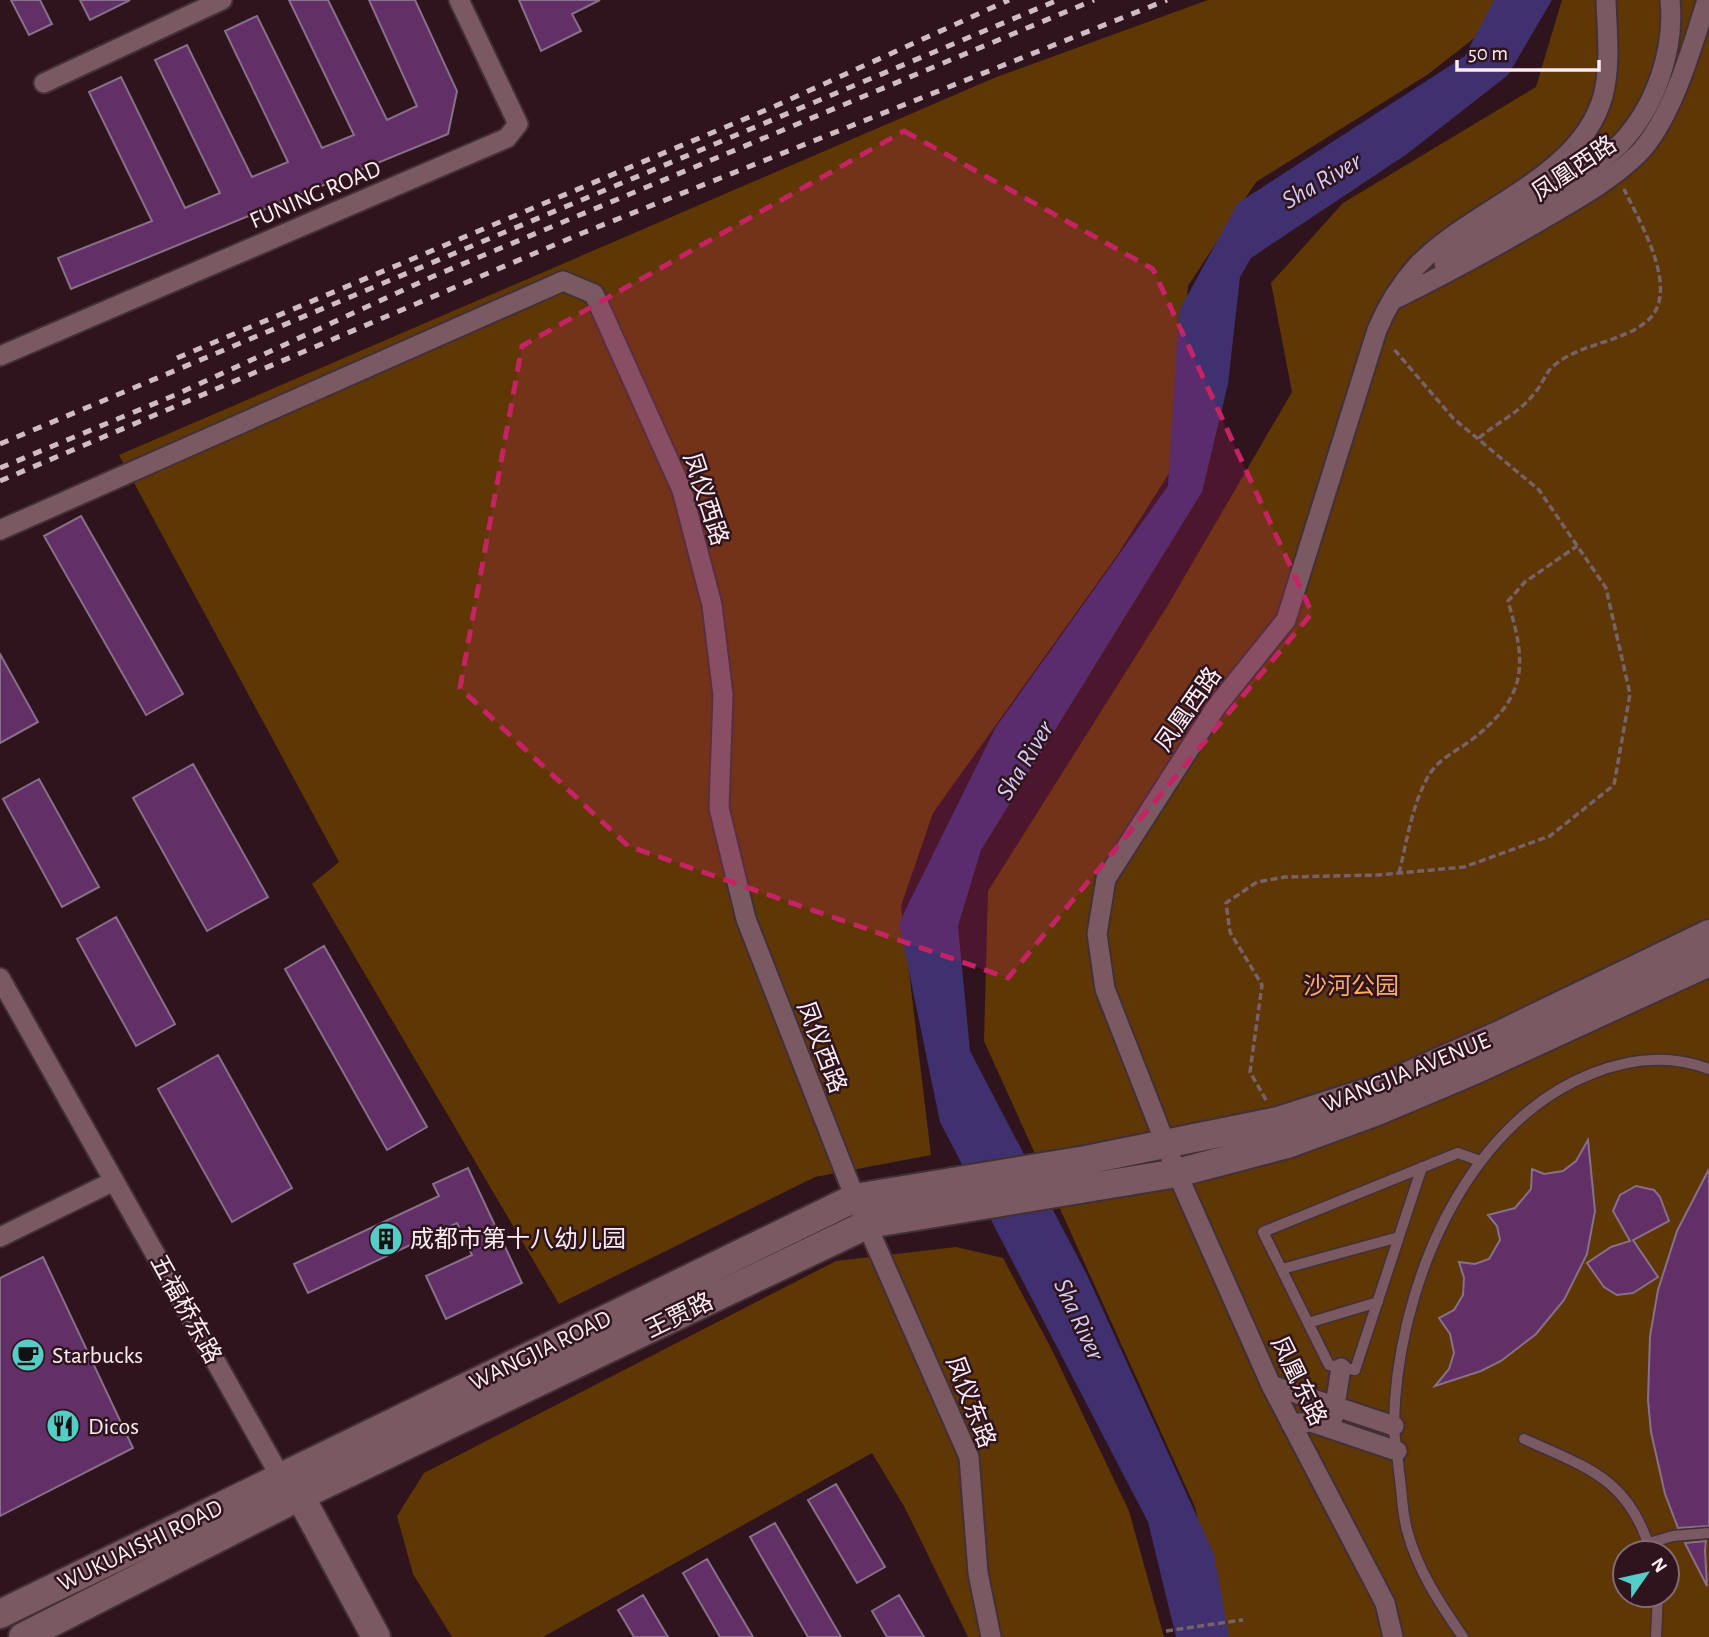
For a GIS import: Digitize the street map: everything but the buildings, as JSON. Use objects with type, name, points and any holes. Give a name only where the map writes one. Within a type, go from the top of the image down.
[{"type":"main road","name":"WANGJIA AVENUE","points":[[1086,1160],[1278,1121],[1381,1087],[1502,1034],[1709,934]]},
{"type":"main road","name":"WANGJIA AVENUE","points":[[1097,1188],[1177,1173],[1287,1144],[1377,1111],[1709,962]]},
{"type":"main road","name":"WANGJIA ROAD","points":[[280,1476],[855,1198],[1086,1160]]},
{"type":"main road","name":"王贾路","points":[[290,1501],[868,1224],[1097,1188]]},
{"type":"main road","name":"五福桥东路","points":[[280,1476],[290,1501],[376,1637]]},
{"type":"main road","name":"WUKUAISHI ROAD","points":[[0,1614],[280,1476]]},
{"type":"main road","name":"WUKUAISHI ROAD","points":[[23,1637],[290,1501]]},
{"type":"street","points":[[44,83],[222,0]]},
{"type":"street","name":"FUNING ROAD","points":[[0,356],[507,138],[518,124],[460,0]]},
{"type":"street","name":"凤凰西路","points":[[1166,1143],[1105,989],[1097,934],[1106,879],[1216,707],[1286,620],[1377,330],[1389,302],[1417,266],[1450,237],[1541,176],[1585,136],[1603,96],[1608,48],[1606,0]]},
{"type":"street","name":"凤凰西路","points":[[1389,302],[1514,215],[1576,178],[1620,143],[1641,116],[1662,72],[1672,30],[1670,0]]},
{"type":"street","name":"凤凰西路","points":[[1389,302],[1475,260],[1591,192],[1638,154],[1667,108],[1688,60],[1707,0]]},
{"type":"street","name":"凤仪西路","points":[[0,530],[563,281],[594,294],[682,490],[712,605],[723,695],[719,808],[722,821],[746,919],[855,1198]]},
{"type":"street","name":"五福桥东路","points":[[0,978],[280,1476]]},
{"type":"street","name":"凤凰东路","points":[[1166,1143],[1271,1385],[1385,1603],[1393,1637]]},
{"type":"street","points":[[0,1237],[114,1181]]},
{"type":"street","name":"凤仪东路","points":[[855,1198],[969,1457],[978,1573],[991,1637]]},
{"type":"street","points":[[1331,1429],[1342,1367]]},
{"type":"street","points":[[1271,1385],[1394,1426]]},
{"type":"street","points":[[1291,1424],[1311,1422],[1397,1451]]},
{"type":"lane","points":[[1463,1637],[1433,1594],[1406,1529],[1394,1426],[1402,1339],[1417,1282],[1442,1225],[1480,1161],[1517,1120],[1567,1083],[1622,1061],[1690,1062],[1709,1069]]},
{"type":"lane","points":[[1422,1167],[1355,1370],[1329,1365],[1263,1232],[1422,1167],[1458,1153],[1480,1161]]},
{"type":"lane","points":[[1282,1269],[1399,1237]]},
{"type":"lane","points":[[1308,1323],[1378,1302]]},
{"type":"lane","points":[[1524,1439],[1597,1472],[1624,1497],[1641,1521],[1647,1539]]},
{"type":"lane","points":[[1667,1539],[1673,1536],[1709,1533]]},
{"type":"lane","points":[[1656,1637],[1657,1609]]},
{"type":"path","points":[[1478,439],[1533,395],[1546,371],[1570,355],[1600,345],[1647,321],[1654,309],[1660,297],[1657,261],[1616,171]]},
{"type":"path","points":[[1278,1121],[1250,1072],[1262,985],[1230,932],[1226,903],[1257,882],[1284,877],[1399,873],[1464,867],[1550,836],[1614,785],[1630,694],[1606,588],[1539,490],[1453,418],[1377,330]]},
{"type":"path","points":[[1399,873],[1415,807],[1429,774],[1505,710],[1521,671],[1520,641],[1508,601],[1525,582],[1577,546]]},
{"type":"path","points":[[1166,1631],[1243,1620]]},
{"type":"highlighted area","points":[[904,131],[1153,269],[1312,613],[1008,978],[628,846],[460,688],[522,346]]},
{"type":"green space","points":[[1208,0],[1495,0],[1486,29],[1427,75],[1256,182],[1188,286],[1173,467],[1118,554],[933,813],[901,906],[931,1155],[815,1177],[559,1304],[312,884],[339,862],[119,455],[994,78]]},
{"type":"green space","name":"沙河公园","points":[[1562,0],[1709,0],[1709,1637],[1225,1637],[1195,1507],[984,1041],[988,891],[1168,605],[1292,392],[1271,283],[1343,203],[1536,87]]},
{"type":"green space","points":[[956,1247],[1003,1258],[1052,1350],[1129,1511],[1164,1637],[968,1637],[905,1508],[872,1453],[543,1637],[452,1637],[413,1574],[397,1516],[424,1473],[836,1261]]},
{"type":"water","name":"Sha River","points":[[1494,0],[1552,0],[1508,75],[1407,154],[1251,258],[1240,277],[1228,384],[1202,492],[981,850],[958,926],[970,1051],[1087,1275],[1214,1554],[1229,1637],[1176,1637],[1148,1522],[940,1122],[899,923],[996,727],[1168,486],[1179,311],[1238,203],[1465,56]]},
{"type":"railway","points":[[177,358],[773,107],[1009,0]]},
{"type":"railway","points":[[0,444],[1058,0]]},
{"type":"railway","points":[[0,468],[175,395],[434,276],[1094,0]]},
{"type":"railway","points":[[0,481],[580,234],[1167,0]]},
{"type":"place","name":"成都市第十八幼儿园","points":[[386,1239]]},
{"type":"place","name":"Starbucks","points":[[28,1355]]},
{"type":"place","name":"Dicos","points":[[63,1426]]}]
